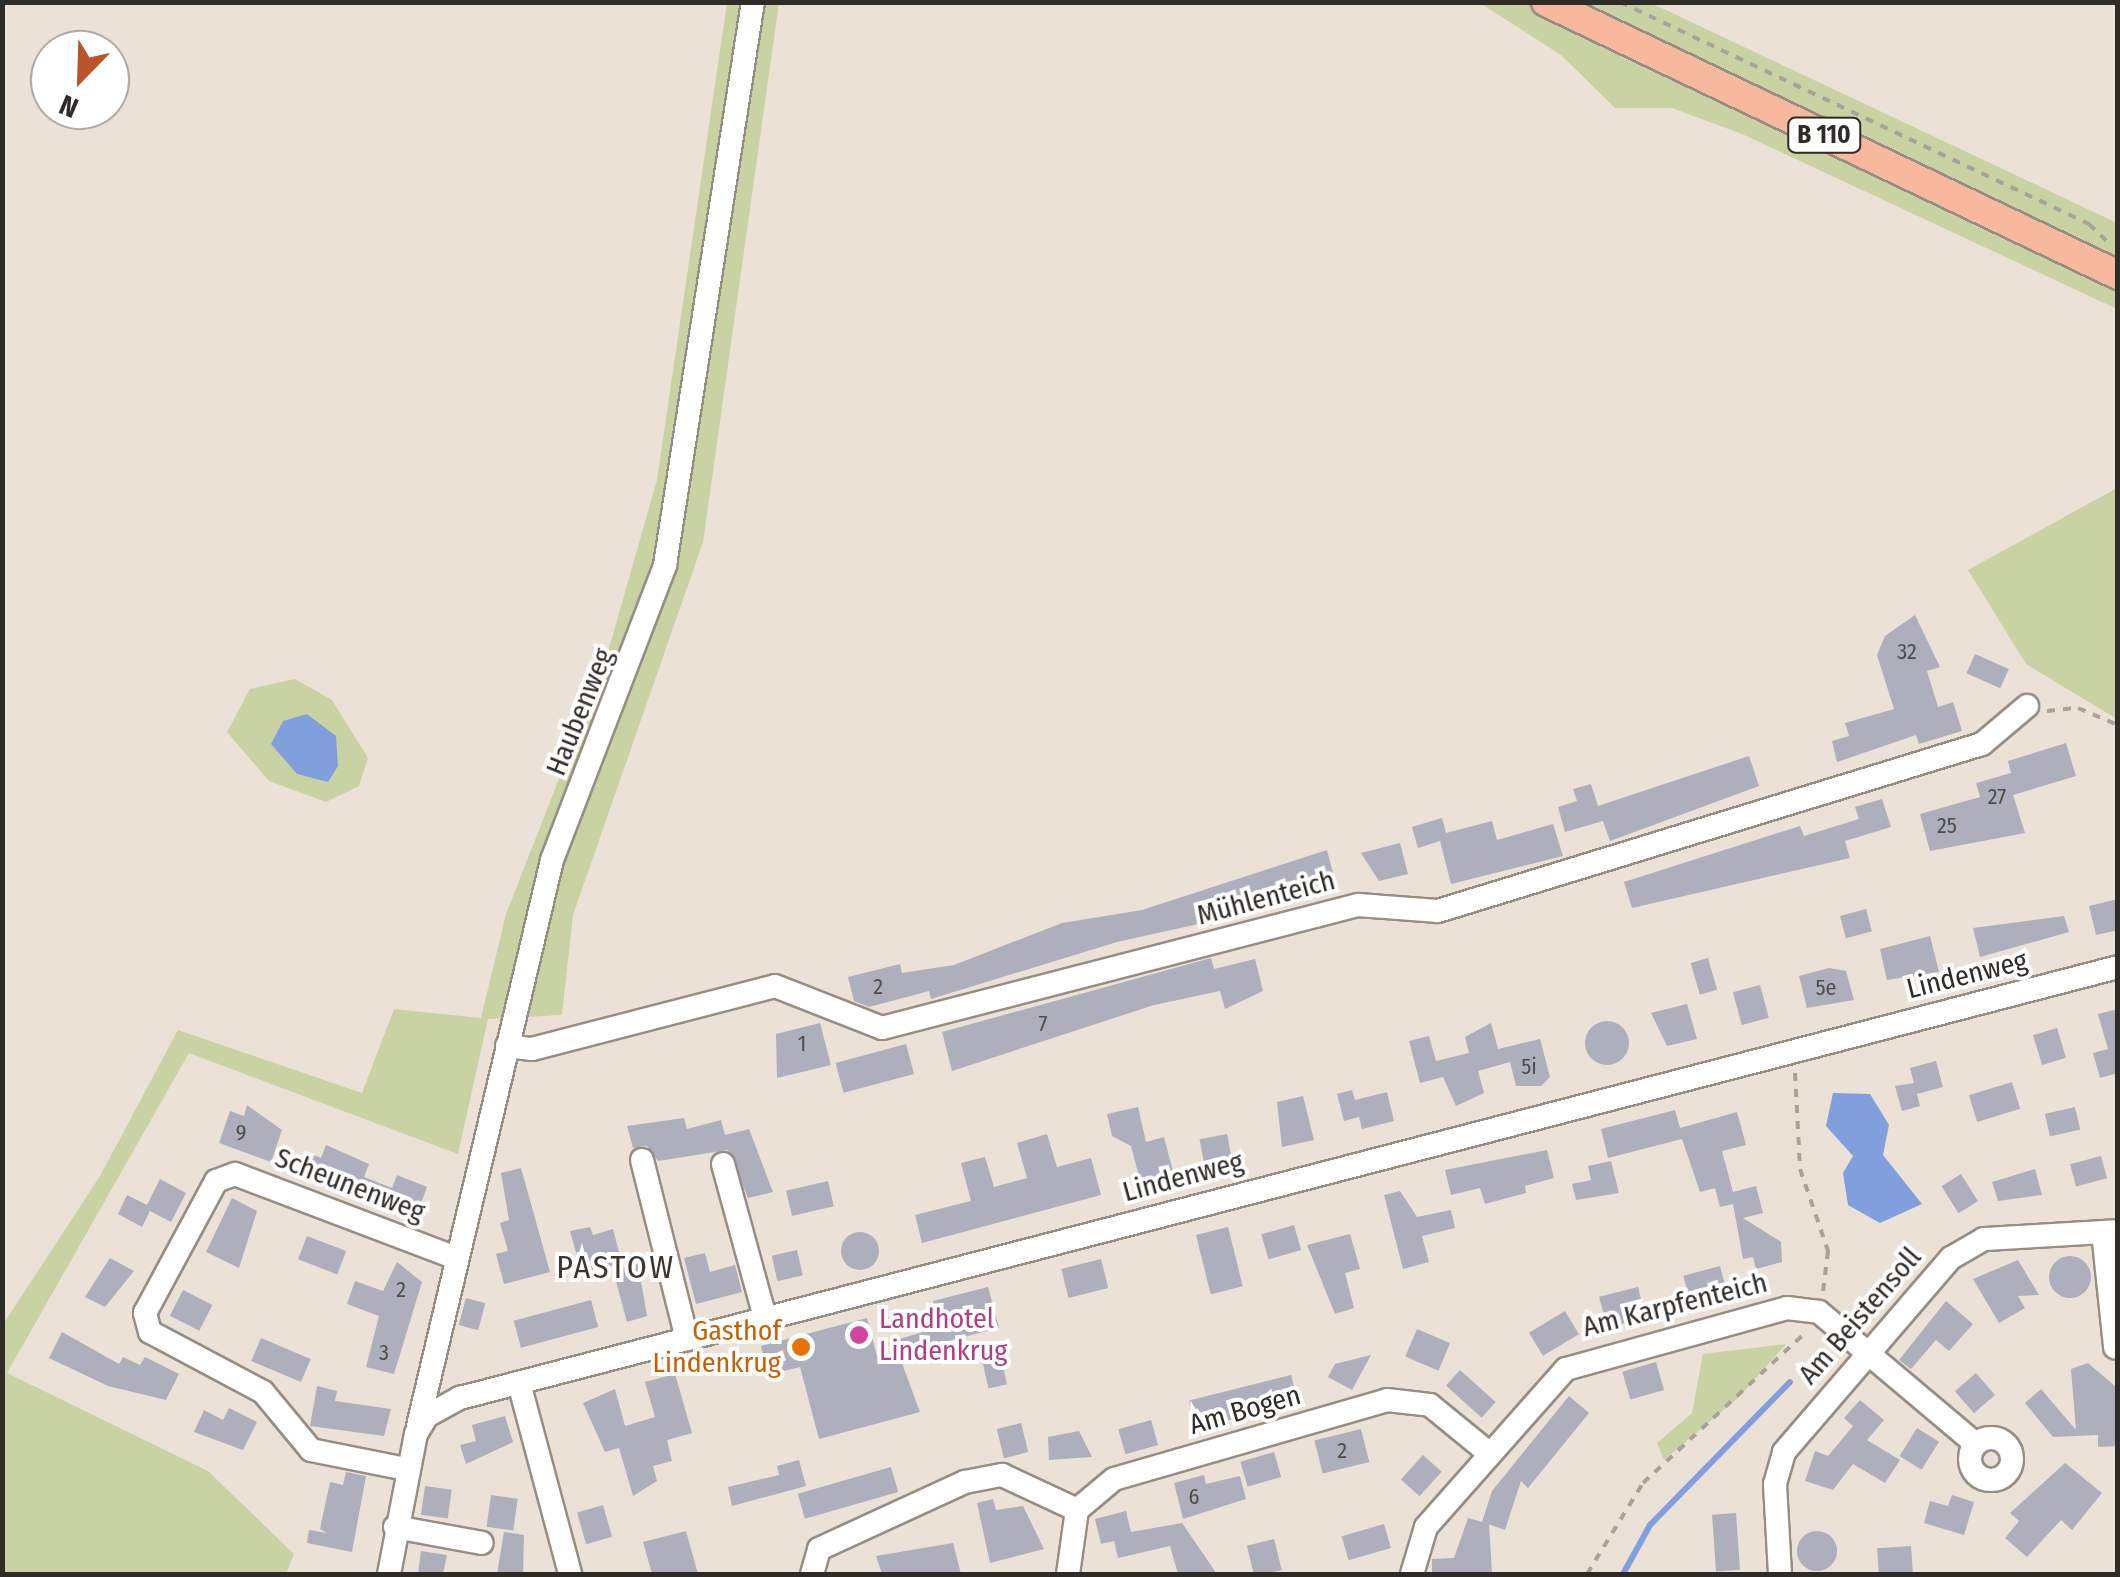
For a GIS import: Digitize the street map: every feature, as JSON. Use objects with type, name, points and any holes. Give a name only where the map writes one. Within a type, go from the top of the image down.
[{"type":"main road","name":"B 110","points":[[1546,2],[2113,264]]},
{"type":"street","name":"Haubenweg","points":[[416,1434],[454,1257],[552,860],[665,565],[752,2]]},
{"type":"street","name":"Mühlenteich","points":[[506,1046],[532,1048],[775,986],[882,1028],[1358,905],[1438,911],[1982,744],[2027,706]]},
{"type":"street","name":"Lindenweg","points":[[416,1434],[440,1406],[519,1383],[2118,967]]},
{"type":"street","points":[[642,1160],[687,1338]]},
{"type":"street","points":[[723,1164],[765,1318]]},
{"type":"street","name":"Scheunenweg","points":[[406,1469],[311,1450],[249,1380],[150,1332],[145,1313],[216,1181],[235,1174],[454,1257]]},
{"type":"street","points":[[2110,1232],[2115,1347]]},
{"type":"street","name":"Am Beistensoll","points":[[1780,1574],[1775,1484],[1784,1452],[1868,1352],[1966,1246],[2110,1232]]},
{"type":"street","name":"Am Karpfenteich","points":[[1412,1574],[1426,1528],[1583,1357],[1805,1307],[1868,1352],[1976,1444]]},
{"type":"street","points":[[519,1383],[570,1574]]},
{"type":"street","name":"Am Bogen","points":[[1077,1510],[1114,1479],[1387,1400],[1430,1405],[1490,1454]]},
{"type":"street","points":[[388,1574],[416,1434]]},
{"type":"street","points":[[812,1574],[819,1549],[965,1482],[1002,1475],[1077,1510],[1068,1574]]},
{"type":"street","points":[[395,1527],[482,1543]]},
{"type":"path","points":[[1620,2],[2089,224],[2113,264]]},
{"type":"path","points":[[2027,706],[2078,708],[2118,725]]},
{"type":"green space","points":[[727,3],[779,3],[703,542],[573,915],[562,1015],[488,1019],[458,1154],[189,1053],[7,1373],[208,1471],[294,1554],[286,1574],[3,1574],[2,1326],[100,1176],[178,1030],[362,1093],[394,1009],[481,1018],[506,914],[606,659],[657,480]]},
{"type":"green space","points":[[1480,3],[1651,3],[2117,223],[2117,309],[1742,134],[1672,108],[1615,108],[1561,55]]},
{"type":"green space","points":[[2117,488],[2117,719],[2026,664],[1968,570]]},
{"type":"green space","points":[[295,679],[332,700],[368,758],[359,786],[326,802],[269,781],[227,732],[250,689]]},
{"type":"green space","points":[[1786,1344],[1739,1397],[1664,1460],[1657,1443],[1692,1413],[1703,1354]]},
{"type":"water","points":[[307,714],[336,736],[338,766],[328,782],[297,774],[271,744],[283,721]]},
{"type":"water","points":[[1833,1093],[1870,1094],[1889,1125],[1883,1155],[1922,1204],[1880,1223],[1848,1205],[1843,1173],[1853,1156],[1826,1126]]},
{"type":"building","points":[[1915,615],[1940,667],[1927,671],[1938,707],[1953,702],[1962,731],[1919,744],[1916,735],[1837,762],[1832,741],[1849,736],[1845,723],[1894,709],[1877,655],[1885,636]]},
{"type":"building","points":[[1975,654],[2009,669],[2000,688],[1966,673]]},
{"type":"building","points":[[2066,743],[2076,776],[2013,795],[2025,833],[1930,851],[1920,814],[1980,797],[1976,783],[2011,773],[2008,761]]},
{"type":"building","points":[[1749,756],[1759,786],[1610,841],[1603,821],[1565,832],[1558,807],[1577,801],[1573,789],[1591,784],[1598,806]]},
{"type":"building","points":[[1882,799],[1891,827],[1845,841],[1850,858],[1632,908],[1624,882],[1800,826],[1804,836],[1859,819],[1855,807]]},
{"type":"building","points":[[1442,818],[1446,833],[1492,821],[1497,840],[1553,824],[1563,856],[1451,884],[1440,841],[1418,848],[1412,827]]},
{"type":"building","points":[[1400,843],[1408,874],[1379,881],[1361,853]]},
{"type":"building","points":[[1327,850],[1337,888],[1307,900],[1117,942],[931,999],[929,991],[869,1007],[854,1001],[848,977],[900,964],[902,973],[954,965],[1062,923],[1142,910]]},
{"type":"building","points":[[2118,899],[2118,930],[2096,935],[2089,906]]},
{"type":"building","points":[[1866,909],[1872,931],[1846,938],[1840,916]]},
{"type":"building","points":[[2064,916],[2069,932],[1980,957],[1973,928]]},
{"type":"building","points":[[1930,936],[1939,972],[1887,980],[1880,949]]},
{"type":"building","points":[[1211,958],[1214,969],[1255,959],[1263,991],[1225,1009],[1220,991],[1154,1005],[952,1071],[942,1032]]},
{"type":"building","points":[[1708,958],[1717,990],[1700,995],[1691,963]]},
{"type":"building","points":[[1829,968],[1846,971],[1854,1000],[1807,1008],[1799,976]]},
{"type":"building","points":[[1760,985],[1769,1018],[1742,1025],[1733,992]]},
{"type":"building","points":[[1687,1004],[1697,1039],[1667,1046],[1651,1013]]},
{"type":"building","points":[[2118,1009],[2118,1073],[2100,1078],[2093,1053],[2108,1049],[2098,1014]]},
{"type":"building","points":[[1607,1021],[1622,1028],[1629,1043],[1622,1058],[1607,1065],[1592,1058],[1585,1043],[1592,1028]]},
{"type":"building","points":[[820,1023],[831,1065],[777,1078],[776,1034]]},
{"type":"building","points":[[1491,1023],[1498,1049],[1540,1039],[1550,1077],[1541,1086],[1516,1086],[1510,1062],[1478,1071],[1484,1093],[1456,1106],[1443,1077],[1420,1083],[1409,1041],[1429,1036],[1436,1061],[1469,1053],[1465,1037]]},
{"type":"building","points":[[2057,1028],[2066,1058],[2042,1065],[2033,1035]]},
{"type":"building","points":[[906,1044],[914,1074],[844,1093],[835,1063]]},
{"type":"building","points":[[1936,1061],[1943,1087],[1917,1094],[1920,1106],[1902,1111],[1895,1086],[1914,1083],[1910,1068]]},
{"type":"building","points":[[2012,1082],[2020,1109],[1977,1122],[1969,1095]]},
{"type":"building","points":[[1352,1090],[1355,1100],[1387,1092],[1394,1121],[1362,1129],[1359,1117],[1344,1121],[1337,1094]]},
{"type":"building","points":[[1303,1096],[1314,1140],[1282,1147],[1277,1102]]},
{"type":"building","points":[[247,1105],[282,1130],[271,1162],[219,1143],[230,1111],[244,1116]]},
{"type":"building","points":[[1138,1107],[1146,1142],[1164,1137],[1174,1175],[1141,1184],[1131,1146],[1112,1136],[1107,1114]]},
{"type":"building","points":[[2075,1107],[2080,1129],[2050,1136],[2045,1114]]},
{"type":"building","points":[[1675,1110],[1680,1128],[1737,1112],[1746,1145],[1722,1151],[1733,1192],[1756,1186],[1763,1213],[1743,1218],[1781,1242],[1782,1262],[1756,1269],[1753,1257],[1743,1259],[1733,1204],[1720,1207],[1715,1188],[1700,1192],[1682,1139],[1608,1158],[1601,1129]]},
{"type":"building","points":[[684,1118],[687,1129],[721,1120],[725,1135],[749,1129],[773,1192],[748,1198],[728,1150],[658,1161],[647,1146],[633,1148],[627,1126]]},
{"type":"building","points":[[1047,1134],[1057,1167],[1091,1158],[1101,1195],[922,1243],[915,1215],[971,1201],[961,1163],[985,1157],[994,1187],[1027,1178],[1017,1143]]},
{"type":"building","points":[[1227,1134],[1232,1160],[1204,1165],[1200,1139]]},
{"type":"building","points":[[326,1145],[369,1164],[364,1177],[392,1188],[397,1175],[427,1187],[415,1219],[302,1179],[311,1154],[321,1158]]},
{"type":"building","points":[[1547,1150],[1554,1178],[1525,1186],[1526,1193],[1485,1204],[1480,1188],[1451,1195],[1445,1170]]},
{"type":"building","points":[[2101,1156],[2107,1178],[2076,1186],[2070,1164]]},
{"type":"building","points":[[1611,1161],[1619,1193],[1576,1200],[1572,1184],[1591,1180],[1588,1166]]},
{"type":"building","points":[[521,1168],[550,1272],[504,1284],[496,1254],[508,1251],[500,1223],[509,1220],[501,1173]]},
{"type":"building","points":[[2035,1169],[2042,1195],[1998,1201],[1992,1182]]},
{"type":"building","points":[[1961,1174],[1978,1201],[1958,1213],[1941,1186]]},
{"type":"building","points":[[160,1179],[186,1193],[171,1222],[150,1211],[142,1227],[118,1214],[127,1195],[147,1205]]},
{"type":"building","points":[[828,1181],[834,1206],[792,1216],[786,1191]]},
{"type":"building","points":[[1400,1191],[1417,1217],[1451,1210],[1455,1228],[1422,1236],[1429,1262],[1403,1269],[1384,1195]]},
{"type":"building","points":[[232,1198],[257,1211],[239,1268],[206,1252]]},
{"type":"building","points":[[1294,1225],[1301,1250],[1268,1259],[1261,1234]]},
{"type":"building","points":[[590,1227],[593,1235],[613,1229],[622,1263],[582,1274],[570,1231]]},
{"type":"building","points":[[1228,1227],[1243,1286],[1211,1294],[1196,1235]]},
{"type":"building","points":[[860,1232],[873,1238],[879,1251],[873,1264],[860,1270],[847,1264],[841,1251],[847,1238]]},
{"type":"building","points":[[1350,1234],[1360,1269],[1345,1273],[1354,1308],[1335,1314],[1307,1245]]},
{"type":"building","points":[[307,1236],[346,1251],[337,1274],[298,1259]]},
{"type":"building","points":[[797,1250],[803,1275],[778,1281],[772,1256]]},
{"type":"building","points":[[705,1253],[710,1272],[735,1265],[742,1292],[696,1304],[684,1258]]},
{"type":"building","points":[[2070,1256],[2085,1262],[2091,1277],[2085,1292],[2070,1298],[2055,1292],[2049,1277],[2055,1262]]},
{"type":"building","points":[[110,1258],[134,1271],[105,1307],[85,1297]]},
{"type":"building","points":[[1101,1259],[1108,1288],[1068,1298],[1061,1269]]},
{"type":"building","points":[[2018,1260],[2039,1295],[2018,1296],[2025,1308],[1999,1323],[1973,1279]]},
{"type":"building","points":[[397,1262],[422,1282],[394,1374],[366,1367],[379,1316],[347,1304],[355,1281],[383,1291]]},
{"type":"building","points":[[638,1264],[647,1316],[627,1322],[613,1270]]},
{"type":"building","points":[[1720,1266],[1727,1293],[1691,1303],[1683,1276]]},
{"type":"building","points":[[988,1287],[999,1328],[893,1355],[889,1342],[940,1327],[933,1301]]},
{"type":"building","points":[[1638,1287],[1646,1318],[1607,1328],[1599,1297]]},
{"type":"building","points":[[183,1290],[212,1305],[199,1331],[170,1316]]},
{"type":"building","points":[[466,1298],[485,1303],[478,1330],[459,1325]]},
{"type":"building","points":[[591,1300],[598,1327],[521,1348],[514,1321]]},
{"type":"building","points":[[1946,1301],[1973,1324],[1949,1351],[1936,1340],[1911,1369],[1899,1360]]},
{"type":"building","points":[[1565,1311],[1579,1334],[1543,1356],[1529,1333]]},
{"type":"building","points":[[867,1318],[879,1364],[900,1358],[920,1412],[819,1439],[800,1367],[768,1375],[761,1346]]},
{"type":"building","points":[[1417,1329],[1450,1343],[1438,1371],[1405,1357]]},
{"type":"building","points":[[62,1332],[119,1364],[123,1357],[140,1365],[145,1357],[179,1374],[166,1400],[108,1386],[49,1358]]},
{"type":"building","points":[[261,1338],[311,1359],[301,1382],[251,1361]]},
{"type":"building","points":[[1371,1355],[1352,1390],[1328,1377],[1335,1364]]},
{"type":"building","points":[[1001,1358],[1007,1384],[989,1389],[982,1362]]},
{"type":"building","points":[[1656,1362],[1664,1390],[1630,1400],[1622,1372]]},
{"type":"building","points":[[2088,1363],[2115,1386],[2118,1446],[2098,1447],[2098,1435],[2053,1437],[2025,1403],[2041,1389],[2076,1430],[2071,1369]]},
{"type":"building","points":[[1460,1370],[1496,1402],[1482,1418],[1446,1386]]},
{"type":"building","points":[[1976,1373],[1995,1395],[1974,1413],[1955,1391]]},
{"type":"building","points":[[675,1374],[692,1433],[667,1440],[672,1461],[653,1466],[657,1481],[633,1496],[619,1448],[605,1452],[583,1403],[615,1389],[625,1426],[655,1417],[645,1382]]},
{"type":"building","points":[[1291,1375],[1298,1403],[1196,1429],[1189,1400]]},
{"type":"building","points":[[317,1386],[337,1391],[335,1401],[391,1409],[384,1436],[310,1426]]},
{"type":"building","points":[[1569,1396],[1589,1413],[1528,1488],[1521,1481],[1505,1530],[1482,1522],[1492,1491]]},
{"type":"building","points":[[1860,1400],[1884,1420],[1867,1440],[1900,1460],[1885,1483],[1853,1464],[1833,1490],[1805,1481],[1815,1451],[1828,1456],[1853,1426],[1844,1418]]},
{"type":"building","points":[[229,1408],[257,1422],[243,1450],[194,1432],[204,1410],[223,1420]]},
{"type":"building","points":[[505,1416],[513,1442],[466,1464],[460,1445],[476,1441],[472,1425]]},
{"type":"building","points":[[1151,1420],[1158,1445],[1125,1454],[1118,1429]]},
{"type":"building","points":[[1021,1423],[1028,1452],[1004,1458],[997,1429]]},
{"type":"building","points":[[1917,1428],[1939,1442],[1922,1470],[1900,1456]]},
{"type":"building","points":[[1361,1429],[1369,1462],[1323,1474],[1314,1441]]},
{"type":"building","points":[[1079,1431],[1092,1457],[1049,1460],[1048,1437]]},
{"type":"building","points":[[1274,1452],[1281,1477],[1248,1487],[1240,1462]]},
{"type":"building","points":[[1423,1455],[1442,1472],[1419,1496],[1401,1480]]},
{"type":"building","points":[[799,1460],[806,1486],[732,1506],[728,1487],[779,1475],[777,1466]]},
{"type":"building","points":[[2065,1463],[2102,1493],[2072,1530],[2061,1520],[2027,1557],[2005,1538],[2019,1521],[2010,1513]]},
{"type":"building","points":[[891,1467],[898,1492],[805,1519],[798,1494]]},
{"type":"building","points":[[346,1472],[366,1476],[352,1552],[307,1543],[309,1530],[327,1533],[320,1529],[330,1482],[343,1485]]},
{"type":"building","points":[[1204,1475],[1206,1484],[1240,1476],[1246,1499],[1183,1519],[1174,1483]]},
{"type":"building","points":[[425,1486],[452,1490],[448,1518],[421,1515]]},
{"type":"building","points":[[491,1495],[518,1499],[513,1530],[487,1527]]},
{"type":"building","points":[[1952,1495],[1974,1502],[1964,1535],[1924,1523],[1930,1501],[1948,1506]]},
{"type":"building","points":[[993,1499],[996,1510],[1023,1506],[1044,1549],[990,1563],[977,1503]]},
{"type":"building","points":[[603,1505],[612,1537],[586,1544],[577,1512]]},
{"type":"building","points":[[1126,1511],[1131,1532],[1182,1523],[1217,1574],[1178,1574],[1170,1546],[1118,1558],[1114,1541],[1101,1544],[1095,1519]]},
{"type":"building","points":[[1736,1513],[1740,1570],[1716,1572],[1712,1515]]},
{"type":"building","points":[[1468,1518],[1489,1524],[1492,1573],[1432,1574],[1432,1559],[1454,1558]]},
{"type":"building","points":[[1384,1524],[1391,1548],[1349,1560],[1342,1536]]},
{"type":"building","points":[[686,1531],[698,1574],[652,1574],[643,1542]]},
{"type":"building","points":[[1817,1531],[1831,1537],[1837,1551],[1831,1565],[1817,1571],[1803,1565],[1797,1551],[1803,1537]]},
{"type":"building","points":[[504,1532],[524,1535],[523,1574],[497,1574]]},
{"type":"building","points":[[1274,1539],[1282,1570],[1254,1574],[1247,1546]]},
{"type":"building","points":[[953,1543],[961,1574],[882,1574],[876,1556]]},
{"type":"building","points":[[1911,1546],[1913,1574],[1879,1574],[1877,1548]]},
{"type":"building","points":[[421,1551],[447,1555],[443,1574],[418,1574]]},
{"type":"waterway","points":[[1623,1574],[1650,1525],[1790,1382]]},
{"type":"place","name":"Landhotel Lindenkrug","points":[[859,1335]]},
{"type":"place","name":"Gasthof Lindenkrug","points":[[801,1347]]},
{"type":"district","name":"PASTOW","points":[[616,1267]]}]
